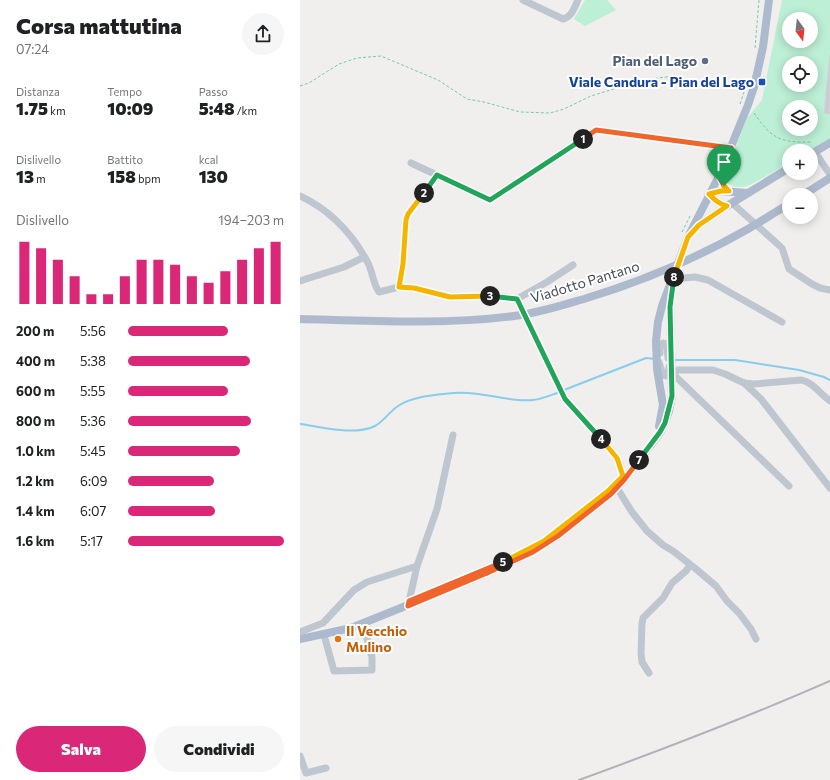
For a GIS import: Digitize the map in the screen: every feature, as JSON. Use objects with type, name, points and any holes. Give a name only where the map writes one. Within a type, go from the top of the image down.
[{"type":"main road","points":[[300,639],[341,631],[363,624],[480,576],[533,552],[558,536],[618,488],[652,443],[665,423],[672,396],[664,359],[656,341],[658,322],[662,306],[688,237],[719,176],[731,148],[744,105],[754,87],[763,47],[769,0]]},
{"type":"main road","points":[[818,150],[830,143]]},
{"type":"main road","points":[[688,237],[699,225],[747,193],[782,172]]},
{"type":"main road","points":[[719,176],[724,186],[729,191]]},
{"type":"main road","points":[[813,188],[830,176]]},
{"type":"main road","points":[[709,194],[721,191],[747,193]]},
{"type":"main road","points":[[709,194],[721,205],[730,204]]},
{"type":"main road","name":"Viadotto Pantano","points":[[300,318],[410,322],[463,321],[515,316],[557,307],[635,283],[690,259],[748,229],[782,208]]},
{"type":"main road","points":[[652,443],[661,421],[664,405],[664,359],[673,279]]},
{"type":"street","points":[[523,0],[563,19],[567,18],[571,14],[578,0]]},
{"type":"street","points":[[411,163],[490,200],[596,130],[731,148]]},
{"type":"street","points":[[818,160],[830,176]]},
{"type":"street","points":[[399,287],[403,264],[406,220],[408,214],[437,175]]},
{"type":"street","points":[[300,196],[307,199],[328,214],[345,229],[368,264],[376,289],[379,292],[399,287],[414,288],[450,297],[496,296],[517,299],[573,265]]},
{"type":"street","points":[[730,204],[782,248],[789,268],[812,284],[820,288],[830,290]]},
{"type":"street","points":[[300,280],[344,267],[364,257]]},
{"type":"street","points":[[673,279],[695,277],[708,280],[782,322]]},
{"type":"street","points":[[517,299],[565,399],[612,451],[620,464],[624,480]]},
{"type":"street","points":[[664,359],[678,370],[713,370],[744,382],[754,384],[801,380],[806,381],[830,401]]},
{"type":"street","points":[[664,359],[789,486]]},
{"type":"street","points":[[744,382],[761,399],[830,488]]},
{"type":"street","points":[[408,606],[417,566],[436,509],[453,435]]},
{"type":"street","points":[[618,488],[632,512],[647,531],[662,545],[673,551],[707,577],[743,619],[756,639]]},
{"type":"street","points":[[648,673],[642,662],[641,653],[643,618],[663,598],[672,583],[686,571],[690,565]]},
{"type":"street","points":[[300,632],[323,623],[354,590],[367,582],[417,566]]},
{"type":"street","points":[[324,635],[334,671],[372,670],[372,657],[363,624]]},
{"type":"street","points":[[300,756],[306,773],[326,768]]},
{"type":"path","points":[[755,48],[759,0]]},
{"type":"path","points":[[300,86],[309,83],[339,64],[357,58],[381,56],[438,80],[467,99],[520,112],[550,113],[591,96],[630,84],[658,78],[674,76],[683,79],[694,86]]},
{"type":"path","points":[[748,77],[744,105],[765,128],[775,136],[791,142],[811,142]]},
{"type":"green space","points":[[585,0],[607,0],[616,10],[585,26],[574,19]]},
{"type":"green space","points":[[782,0],[830,0],[830,140],[818,147],[818,144],[782,144],[782,167],[750,185],[742,187],[733,186],[727,182],[726,173],[747,118],[762,100]]},
{"type":"building","points":[[830,54],[830,114],[824,113]]},
{"type":"waterway","points":[[564,390],[646,358],[655,359]]},
{"type":"waterway","points":[[674,360],[735,360],[799,370],[830,380]]},
{"type":"waterway","points":[[300,424],[348,431],[367,429],[381,422],[395,408],[411,400],[425,396],[454,393],[474,393],[514,400],[533,400],[560,392]]},
{"type":"railway","points":[[579,780],[643,757],[830,681]]},
{"type":"place","name":"Pian del Lago","points":[[705,61]]},
{"type":"place","name":"Viale Candura - Pian del Lago","points":[[762,82]]},
{"type":"place","name":"Il Vecchio Mulino","points":[[338,639]]},
{"type":"route","points":[[596,130],[731,148],[719,176],[724,186],[729,191],[709,194],[721,205],[727,206],[699,225],[688,237],[673,279],[670,307],[672,396],[665,423],[644,454],[618,488],[558,536],[533,552],[408,606],[409,601],[493,567],[532,549],[592,504],[615,485],[623,476],[620,464],[612,451],[565,399],[517,299],[496,296],[450,297],[414,288],[399,287],[403,264],[406,220],[408,214],[437,175],[490,200],[596,130]]}]
